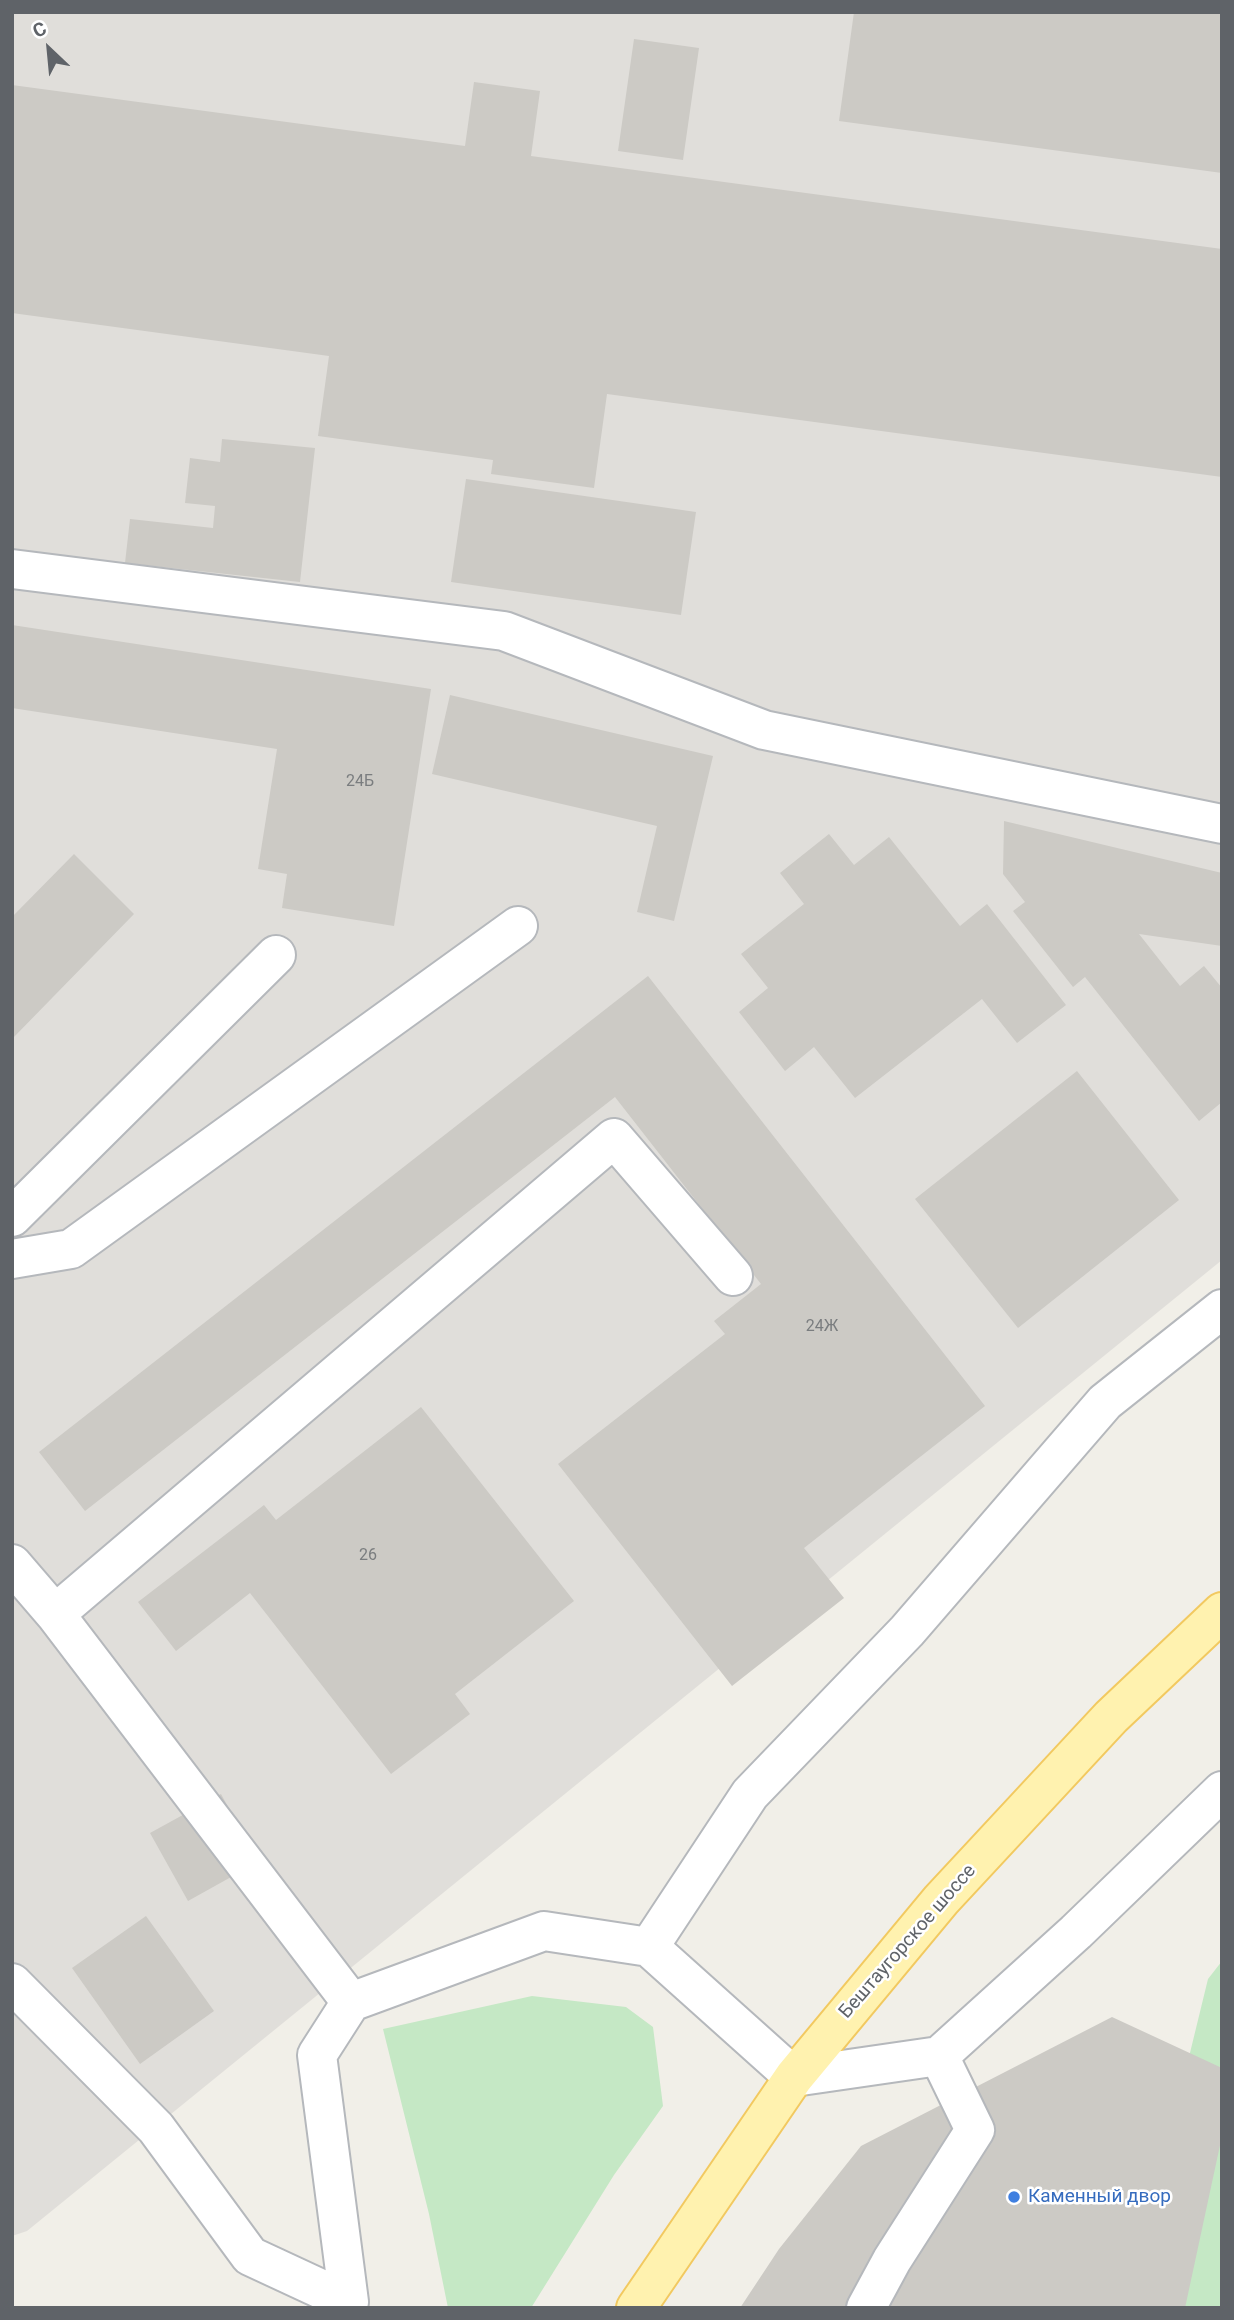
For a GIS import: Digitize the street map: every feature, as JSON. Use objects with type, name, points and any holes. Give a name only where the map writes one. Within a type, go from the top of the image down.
[{"type":"main road","name":"Бештаугорское шоссе","points":[[636,2308],[794,2077],[941,1900],[1111,1717],[1222,1612]]},
{"type":"lane","points":[[12,569],[504,631],[764,730],[1222,824]]},
{"type":"lane","points":[[12,1259],[71,1249],[518,926]]},
{"type":"lane","points":[[12,1217],[276,956]]},
{"type":"lane","points":[[55,1614],[614,1138],[733,1276]]},
{"type":"lane","points":[[649,1947],[750,1794],[907,1631],[1105,1402],[1222,1309]]},
{"type":"lane","points":[[12,1564],[55,1614],[351,2002]]},
{"type":"lane","points":[[350,2306],[317,2055],[351,2002],[544,1931],[649,1947],[794,2077],[939,2056],[1076,1932],[1222,1791]]},
{"type":"lane","points":[[12,1983],[156,2128],[250,2256],[350,2306]]},
{"type":"lane","points":[[866,2308],[892,2260],[975,2130],[939,2056]]},
{"type":"shaded area","points":[[12,12],[1222,12],[1222,1260],[27,2231],[12,2236]]},
{"type":"green space","points":[[1222,1961],[1222,2308],[1134,2308],[1159,2180],[1208,1979]]},
{"type":"green space","points":[[532,1996],[626,2007],[653,2027],[663,2106],[614,2175],[531,2308],[448,2308],[429,2214],[383,2029]]},
{"type":"building","points":[[854,12],[1222,12],[1222,173],[839,121]]},
{"type":"building","points":[[634,39],[699,48],[683,160],[618,151]]},
{"type":"building","points":[[474,82],[540,91],[531,156],[1222,249],[1222,477],[607,394],[594,488],[491,474],[493,460],[318,436],[329,356],[12,313],[12,85],[465,146]]},
{"type":"building","points":[[222,439],[315,448],[300,582],[125,563],[130,519],[213,528],[215,506],[185,503],[190,458],[220,462]]},
{"type":"building","points":[[466,479],[696,512],[681,615],[451,582]]},
{"type":"building","points":[[12,625],[431,689],[394,926],[282,908],[287,874],[258,869],[277,749],[12,708]]},
{"type":"building","points":[[450,695],[713,756],[674,921],[637,912],[657,826],[432,774]]},
{"type":"building","points":[[1004,821],[1222,873],[1222,946],[1139,934],[1180,986],[1204,966],[1222,988],[1222,1102],[1199,1121],[1085,977],[1073,987],[1013,911],[1025,902],[1003,874]]},
{"type":"building","points":[[829,834],[854,865],[889,837],[960,926],[987,904],[1066,1005],[1017,1043],[982,999],[855,1098],[814,1047],[785,1071],[739,1012],[768,988],[741,954],[804,904],[780,873]]},
{"type":"building","points":[[74,854],[134,914],[12,1039],[12,917]]},
{"type":"building","points":[[648,976],[985,1406],[804,1548],[844,1598],[732,1686],[558,1464],[725,1334],[714,1321],[761,1284],[615,1097],[85,1511],[39,1452]]},
{"type":"building","points":[[1077,1071],[1179,1200],[1018,1328],[915,1199]]},
{"type":"building","points":[[421,1407],[574,1601],[455,1694],[470,1714],[391,1774],[250,1593],[176,1651],[138,1602],[264,1505],[276,1520]]},
{"type":"building","points":[[221,1794],[258,1862],[188,1901],[150,1833]]},
{"type":"building","points":[[146,1916],[214,2011],[140,2064],[72,1968]]},
{"type":"building","name":"Каменный двор","points":[[1112,2017],[1222,2068],[1222,2136],[1185,2308],[740,2308],[779,2249],[861,2146]]},
{"type":"place","name":"Каменный двор","points":[[1014,2197]]}]
